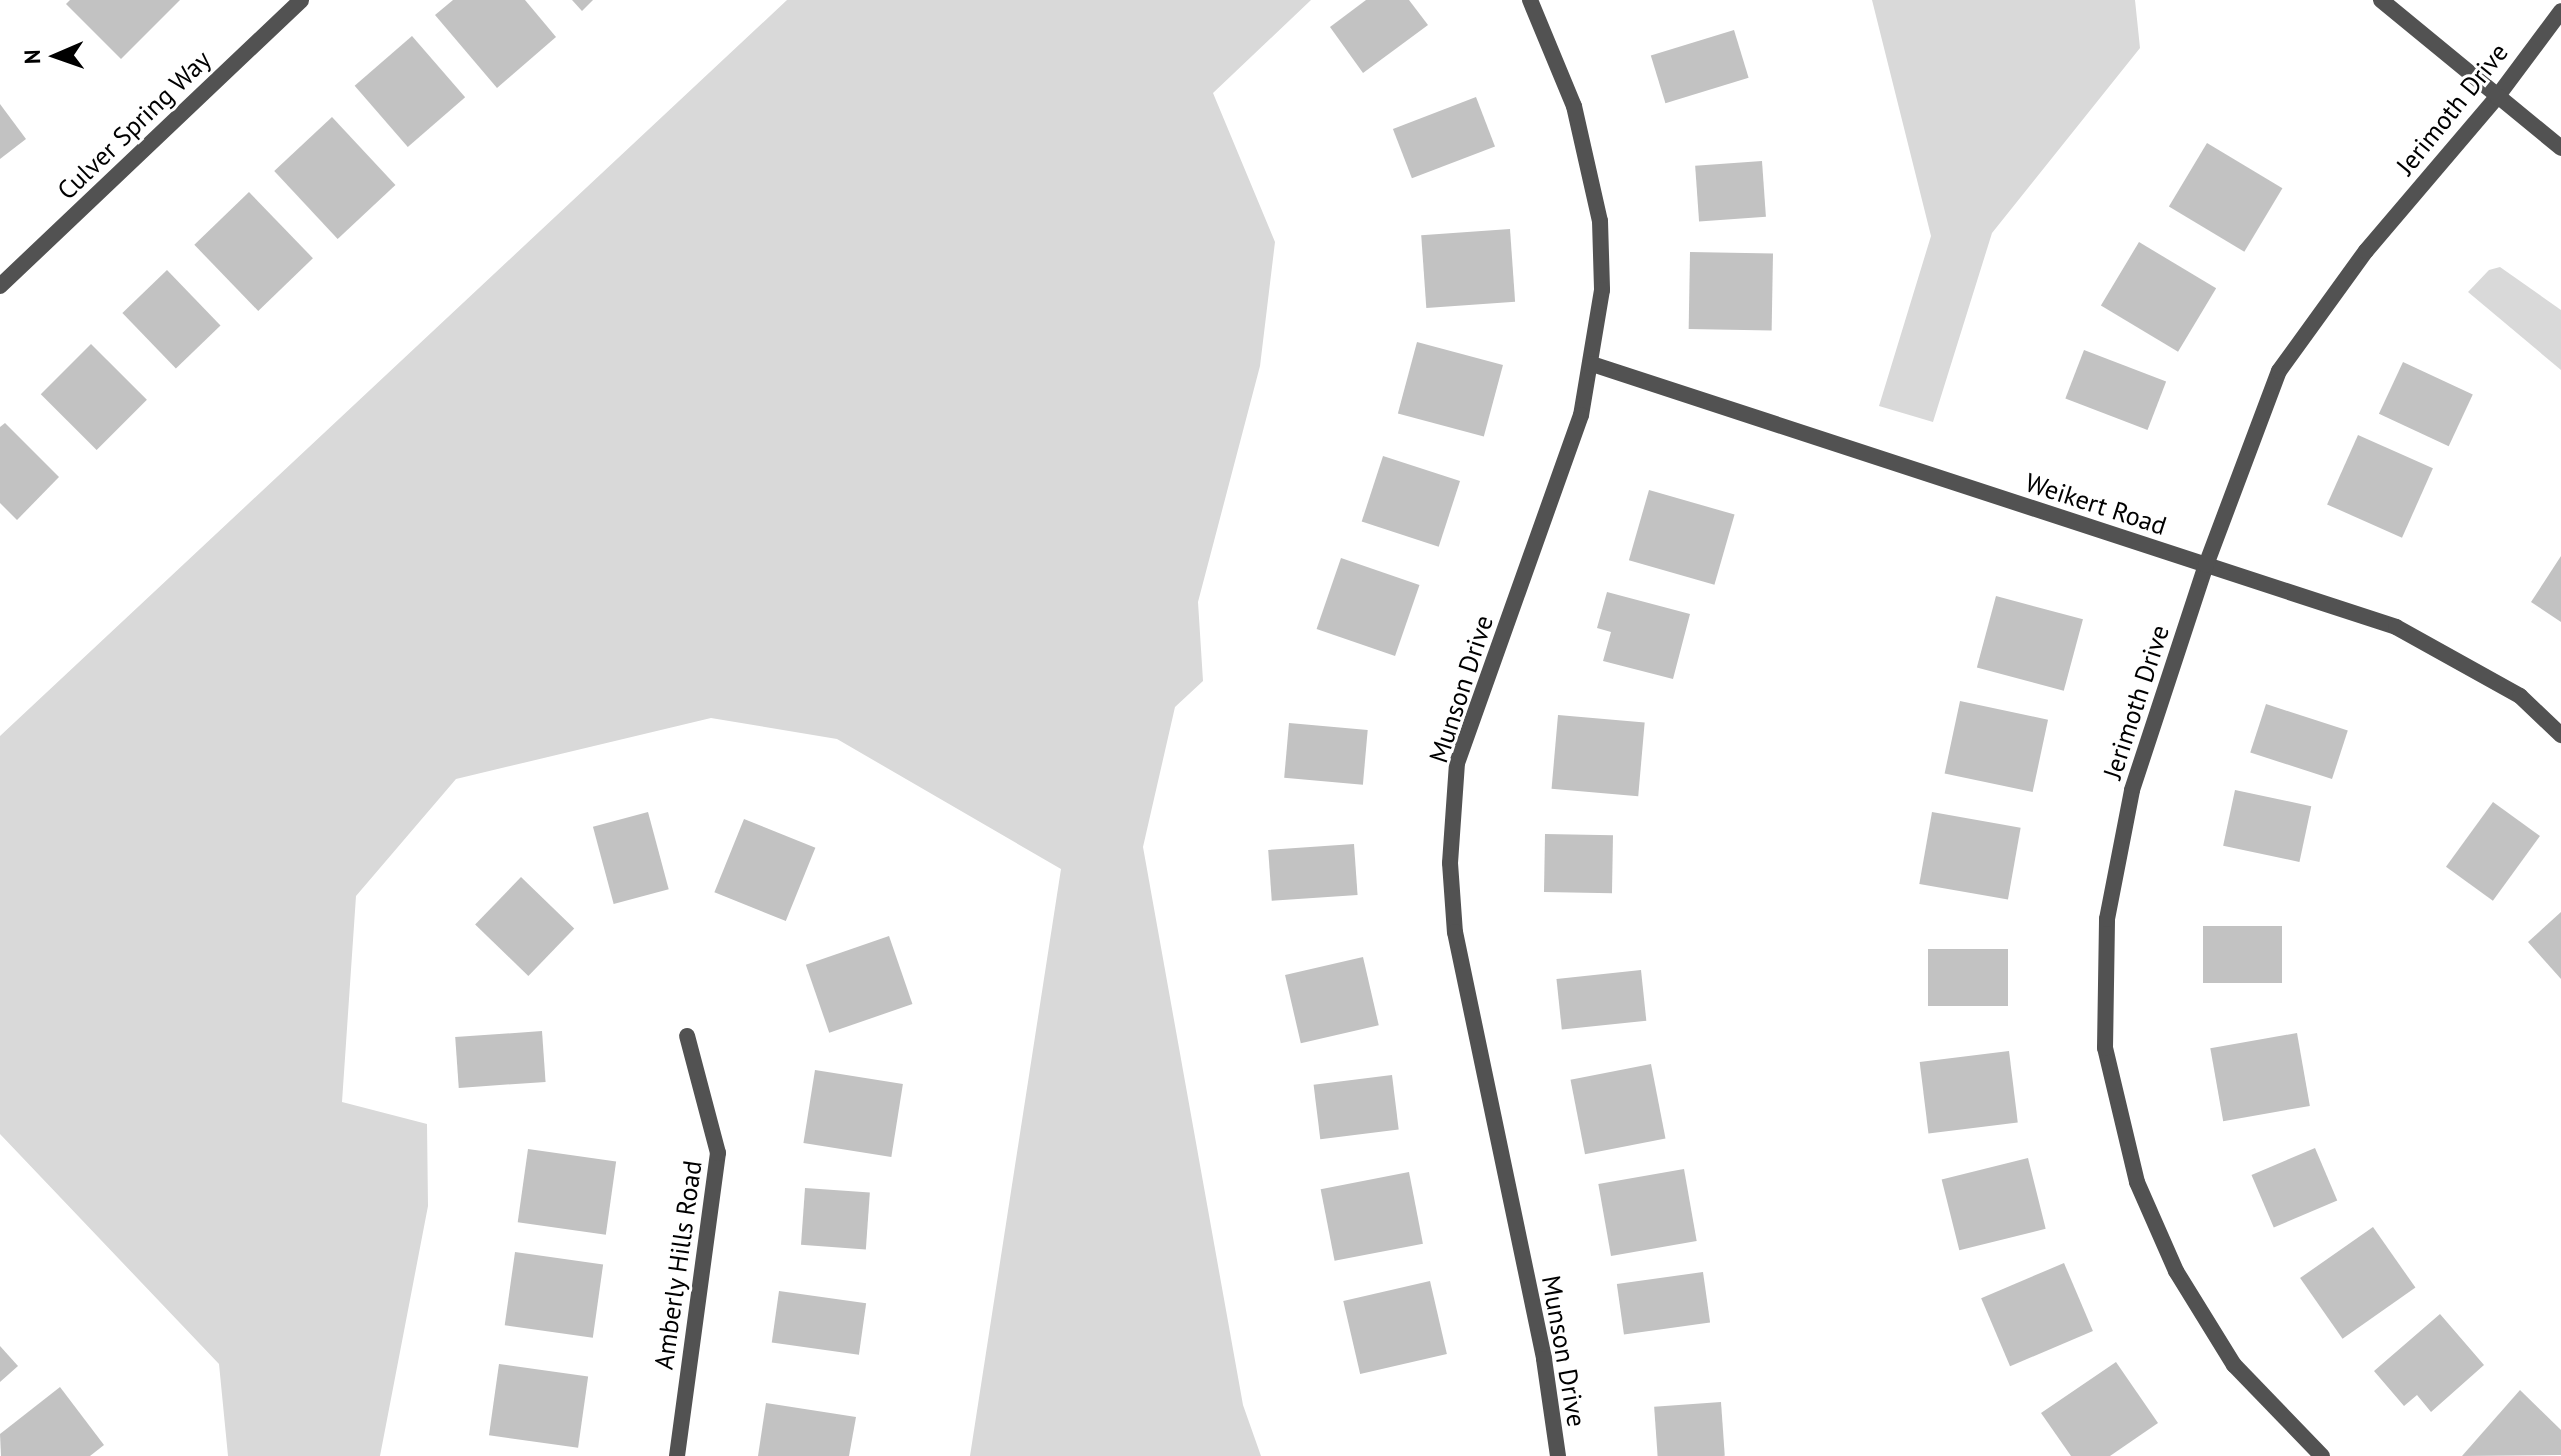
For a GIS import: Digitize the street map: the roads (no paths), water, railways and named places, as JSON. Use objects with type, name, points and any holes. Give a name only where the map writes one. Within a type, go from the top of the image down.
[{"type":"street","name":"Culver Spring Way","points":[[0,286],[301,0]]},
{"type":"street","name":"Munson Drive","points":[[1530,0],[1574,106],[1600,221],[1602,290],[1581,415],[1457,763],[1450,863],[1455,932],[1544,1359],[1558,1456]]},
{"type":"street","points":[[2381,0],[2561,148]]},
{"type":"street","name":"Jerimoth Drive","points":[[2322,1456],[2234,1365],[2176,1271],[2137,1182],[2105,1048],[2107,919],[2132,790],[2206,565],[2279,371],[2366,251],[2497,97],[2561,11]]},
{"type":"street","name":"Weikert Road","points":[[1592,364],[2396,627],[2520,696],[2561,735]]},
{"type":"street","name":"Amberly Hills Road","points":[[677,1456],[718,1153],[687,1036]]}]
